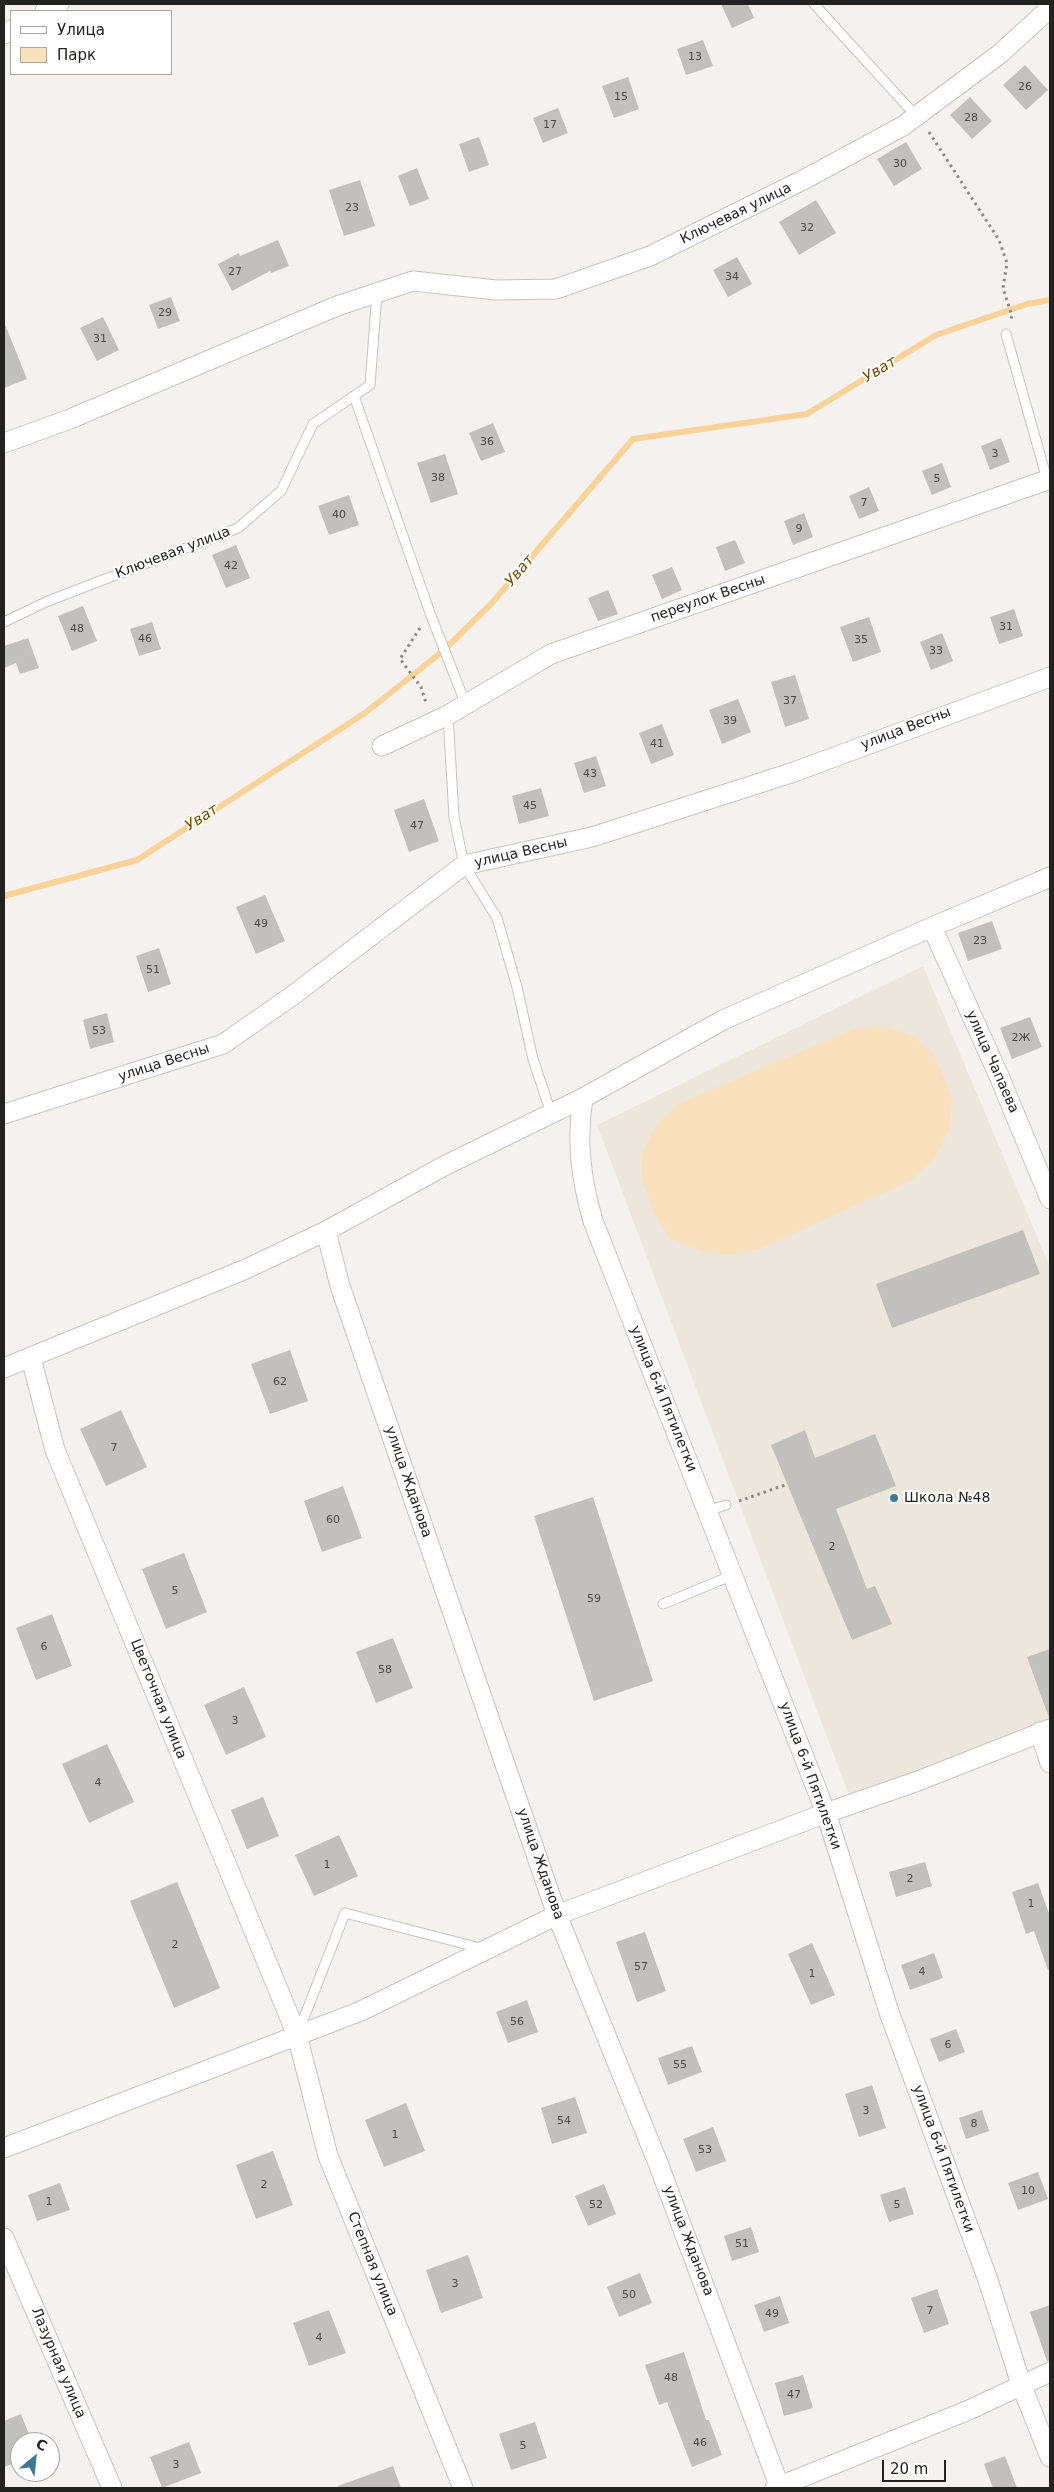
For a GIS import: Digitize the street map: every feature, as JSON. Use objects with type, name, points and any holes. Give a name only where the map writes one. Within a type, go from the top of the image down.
[{"type":"street","points":[[47,10],[59,4]]},
{"type":"street","name":"Ключевая улица","points":[[4,443],[70,419],[337,306],[413,281],[496,290],[556,289],[650,256],[805,179],[903,126],[1001,53],[1050,8]]},
{"type":"street","name":"переулок Весны","points":[[382,746],[448,715],[551,654],[1049,484]]},
{"type":"street","name":"улица Весны","points":[[4,1114],[223,1044],[292,996],[464,865],[592,837],[794,772],[1050,677]]},
{"type":"street","points":[[4,1368],[246,1269],[326,1231],[444,1166],[583,1098],[723,1020],[1050,877]]},
{"type":"street","name":"улица Чапаева","points":[[932,927],[999,1076],[1050,1199]]},
{"type":"street","name":"улица 6-й Пятилетки","points":[[583,1098],[578,1149],[583,1186],[593,1221],[826,1813],[890,2015],[988,2280],[1022,2384],[1050,2456]]},
{"type":"street","name":"улица Жданова","points":[[326,1231],[340,1286],[557,1915],[658,2163],[778,2488]]},
{"type":"street","name":"Цветочная улица","points":[[31,1358],[56,1450],[296,2035]]},
{"type":"street","points":[[4,2148],[361,2011],[557,1915],[826,1813],[918,1781],[1045,1731],[1050,1764]]},
{"type":"street","name":"Степная улица","points":[[296,2035],[328,2156],[463,2488]]},
{"type":"street","name":"Лазурная улица","points":[[4,2238],[112,2488]]},
{"type":"street","points":[[778,2488],[969,2410],[1050,2372]]},
{"type":"lane","points":[[814,4],[916,116]]},
{"type":"lane","name":"Ключевая улица","points":[[4,622],[48,601],[238,528],[281,491],[313,424],[370,385],[377,293]]},
{"type":"lane","points":[[1006,334],[1049,484]]},
{"type":"lane","points":[[354,396],[430,613],[466,704]]},
{"type":"lane","points":[[448,715],[454,817],[464,865],[497,918],[517,987],[532,1059],[552,1114]]},
{"type":"lane","points":[[707,1511],[726,1505]]},
{"type":"lane","points":[[663,1604],[733,1575]]},
{"type":"lane","points":[[296,2035],[344,1914],[488,1950]]},
{"type":"path","points":[[916,116],[927,128],[999,240],[1007,263],[1003,288],[1012,316]]},
{"type":"path","points":[[421,687],[400,659],[430,613]]},
{"type":"path","points":[[726,1505],[785,1485]]},
{"type":"shaded area","name":"Школа №48","points":[[923,966],[1050,1267],[1050,1729],[852,1803],[597,1125]]},
{"type":"green space","points":[[884,1026],[913,1036],[933,1053],[952,1098],[950,1128],[934,1159],[912,1180],[760,1249],[729,1255],[700,1251],[670,1238],[656,1217],[642,1180],[641,1157],[654,1128],[678,1104],[854,1029]]},
{"type":"building","points":[[721,4],[748,4],[754,18],[732,28]]},
{"type":"building","points":[[703,40],[713,66],[686,75],[677,49]]},
{"type":"building","points":[[1025,65],[1048,90],[1026,110],[1003,85]]},
{"type":"building","points":[[628,77],[639,109],[614,118],[602,86]]},
{"type":"building","points":[[970,97],[992,121],[972,139],[950,115]]},
{"type":"building","points":[[558,108],[568,133],[543,143],[533,118]]},
{"type":"building","points":[[479,137],[489,165],[469,172],[459,144]]},
{"type":"building","points":[[906,142],[922,169],[894,186],[877,159]]},
{"type":"building","points":[[417,168],[429,199],[410,206],[398,176]]},
{"type":"building","points":[[360,180],[375,226],[344,236],[329,190]]},
{"type":"building","points":[[816,200],[836,233],[799,255],[779,222]]},
{"type":"building","points":[[278,240],[289,266],[271,273],[270,271],[232,291],[218,264],[239,253],[240,256]]},
{"type":"building","points":[[737,257],[752,284],[728,297],[713,270]]},
{"type":"building","points":[[171,297],[180,321],[158,329],[149,305]]},
{"type":"building","points":[[103,317],[119,350],[97,361],[80,328]]},
{"type":"building","points":[[4,322],[27,379],[4,388]]},
{"type":"building","points":[[493,423],[505,452],[481,461],[469,433]]},
{"type":"building","points":[[1001,438],[1010,462],[990,470],[981,446]]},
{"type":"building","points":[[445,454],[458,494],[431,503],[417,463]]},
{"type":"building","points":[[942,463],[951,487],[932,495],[922,471]]},
{"type":"building","points":[[869,487],[879,511],[859,519],[849,496]]},
{"type":"building","points":[[349,495],[359,525],[329,535],[318,506]]},
{"type":"building","points":[[804,513],[813,537],[793,545],[784,521]]},
{"type":"building","points":[[735,540],[745,563],[725,571],[716,547]]},
{"type":"building","points":[[236,545],[250,578],[226,588],[212,555]]},
{"type":"building","points":[[672,567],[682,590],[662,599],[652,575]]},
{"type":"building","points":[[608,590],[618,614],[598,621],[588,598]]},
{"type":"building","points":[[83,606],[97,641],[72,651],[58,616]]},
{"type":"building","points":[[1014,609],[1023,636],[999,644],[990,617]]},
{"type":"building","points":[[869,617],[881,652],[853,662],[840,627]]},
{"type":"building","points":[[152,622],[161,649],[139,656],[130,629]]},
{"type":"building","points":[[942,633],[953,661],[931,670],[920,642]]},
{"type":"building","points":[[28,638],[39,668],[20,674],[16,663],[4,668],[4,646]]},
{"type":"building","points":[[795,675],[809,719],[785,727],[771,682]]},
{"type":"building","points":[[738,699],[751,732],[722,744],[709,710]]},
{"type":"building","points":[[662,724],[674,755],[651,764],[639,733]]},
{"type":"building","points":[[596,756],[606,786],[584,793],[574,763]]},
{"type":"building","points":[[541,788],[549,816],[519,824],[512,796]]},
{"type":"building","points":[[424,799],[439,841],[409,852],[394,810]]},
{"type":"building","points":[[265,895],[285,941],[256,954],[236,907]]},
{"type":"building","points":[[992,921],[1002,949],[968,961],[958,933]]},
{"type":"building","points":[[159,948],[171,984],[148,992],[136,956]]},
{"type":"building","points":[[107,1013],[114,1042],[90,1049],[83,1020]]},
{"type":"building","points":[[1030,1017],[1042,1047],[1012,1059],[1000,1028]]},
{"type":"building","points":[[1023,1230],[1040,1274],[892,1328],[876,1284]]},
{"type":"building","points":[[290,1350],[308,1401],[270,1414],[251,1364]]},
{"type":"building","points":[[121,1410],[147,1467],[106,1486],[80,1429]]},
{"type":"building","points":[[805,1430],[815,1458],[875,1434],[896,1486],[836,1509],[867,1589],[875,1586],[892,1624],[852,1640],[771,1445]]},
{"type":"building","points":[[343,1486],[362,1538],[322,1552],[304,1501]]},
{"type":"building","points":[[593,1497],[653,1681],[594,1701],[534,1516]]},
{"type":"building","points":[[184,1553],[207,1612],[166,1629],[142,1569]]},
{"type":"building","points":[[52,1614],[72,1666],[36,1680],[16,1628]]},
{"type":"building","points":[[393,1638],[413,1688],[376,1703],[356,1652]]},
{"type":"building","points":[[1050,1649],[1050,1715],[1048,1715],[1027,1657]]},
{"type":"building","points":[[244,1687],[266,1737],[226,1755],[204,1705]]},
{"type":"building","points":[[107,1744],[134,1802],[89,1823],[62,1764]]},
{"type":"building","points":[[263,1797],[279,1836],[247,1849],[231,1810]]},
{"type":"building","points":[[339,1835],[358,1876],[314,1896],[295,1855]]},
{"type":"building","points":[[925,1862],[932,1886],[896,1897],[889,1872]]},
{"type":"building","points":[[177,1882],[220,1988],[174,2008],[130,1901]]},
{"type":"building","points":[[1038,1883],[1050,1916],[1050,1970],[1048,1970],[1034,1931],[1026,1934],[1012,1892]]},
{"type":"building","points":[[645,1932],[666,1991],[637,2002],[616,1942]]},
{"type":"building","points":[[812,1943],[835,1995],[811,2005],[788,1954]]},
{"type":"building","points":[[934,1953],[943,1978],[910,1990],[901,1965]]},
{"type":"building","points":[[527,2000],[538,2032],[508,2043],[496,2012]]},
{"type":"building","points":[[956,2029],[965,2052],[939,2062],[930,2039]]},
{"type":"building","points":[[692,2046],[702,2072],[668,2085],[658,2058]]},
{"type":"building","points":[[872,2085],[886,2128],[859,2137],[845,2094]]},
{"type":"building","points":[[575,2097],[587,2133],[552,2144],[541,2108]]},
{"type":"building","points":[[406,2103],[425,2151],[384,2167],[365,2120]]},
{"type":"building","points":[[982,2110],[989,2131],[966,2139],[959,2118]]},
{"type":"building","points":[[713,2127],[726,2161],[696,2172],[683,2139]]},
{"type":"building","points":[[273,2151],[293,2205],[256,2219],[236,2165]]},
{"type":"building","points":[[1038,2172],[1048,2199],[1018,2210],[1008,2183]]},
{"type":"building","points":[[60,2183],[70,2210],[37,2221],[28,2195]]},
{"type":"building","points":[[604,2184],[616,2214],[588,2226],[575,2196]]},
{"type":"building","points":[[905,2187],[914,2214],[889,2222],[880,2195]]},
{"type":"building","points":[[751,2227],[759,2252],[732,2261],[724,2236]]},
{"type":"building","points":[[468,2255],[483,2298],[441,2313],[426,2270]]},
{"type":"building","points":[[640,2273],[652,2303],[619,2317],[607,2287]]},
{"type":"building","points":[[937,2289],[949,2324],[924,2333],[911,2298]]},
{"type":"building","points":[[780,2296],[789,2323],[764,2332],[754,2305]]},
{"type":"building","points":[[1050,2305],[1050,2361],[1047,2361],[1030,2312]]},
{"type":"building","points":[[329,2310],[346,2353],[309,2366],[293,2323]]},
{"type":"building","points":[[684,2352],[706,2420],[709,2420],[722,2455],[692,2467],[667,2402],[659,2405],[645,2365]]},
{"type":"building","points":[[803,2375],[813,2408],[784,2416],[775,2383]]},
{"type":"building","points":[[21,2414],[28,2432],[10,2432],[10,2465],[4,2467],[4,2421]]},
{"type":"building","points":[[535,2422],[547,2458],[511,2470],[499,2434]]},
{"type":"building","points":[[189,2442],[201,2473],[162,2488],[150,2457]]},
{"type":"building","points":[[1005,2456],[1017,2488],[993,2488],[984,2464]]},
{"type":"building","points":[[393,2466],[401,2488],[339,2488],[338,2486]]},
{"type":"waterway","name":"Уват","points":[[4,896],[137,860],[365,713],[443,651],[492,603],[633,439],[807,414],[936,335],[1027,304],[1050,300]]},
{"type":"place","name":"Школа №48","points":[[894,1498]]}]
